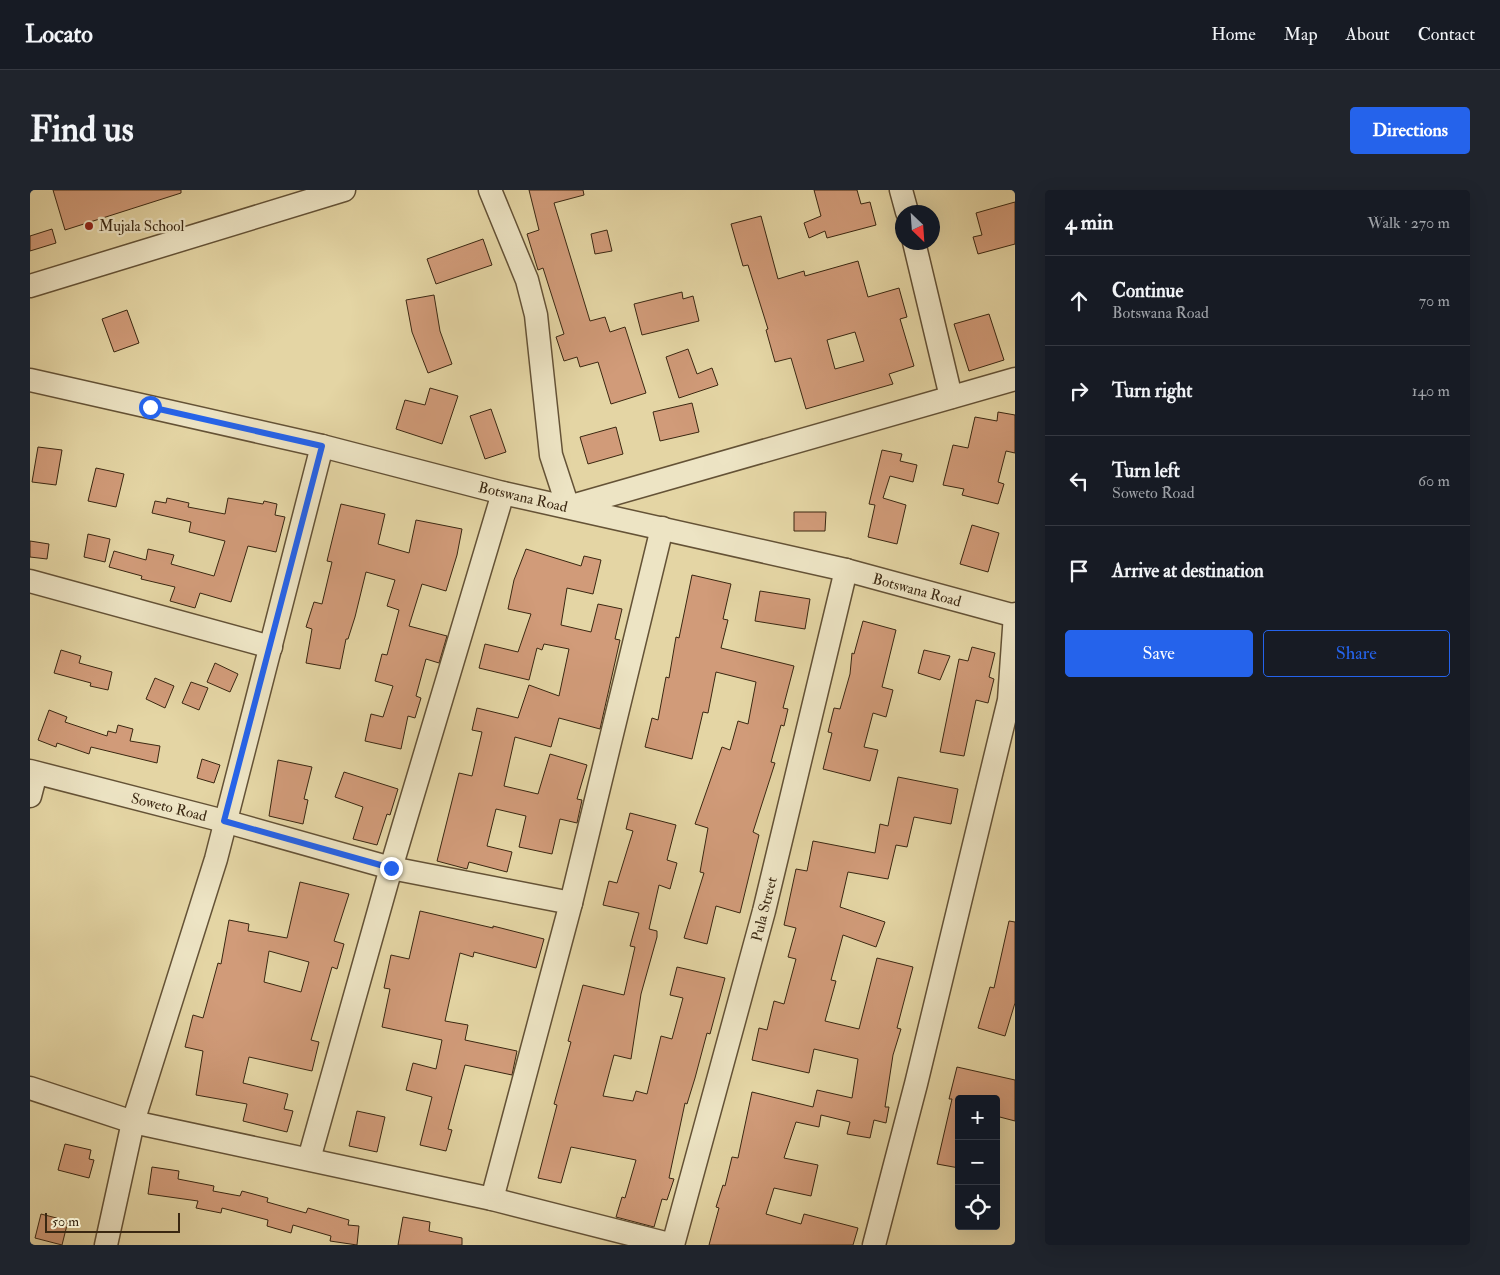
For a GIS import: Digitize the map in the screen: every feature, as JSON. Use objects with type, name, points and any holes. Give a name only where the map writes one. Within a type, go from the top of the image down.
[{"type":"street","points":[[30,286],[344,190]]},
{"type":"street","points":[[490,190],[527,280],[536,316],[551,455],[568,507],[1015,379]]},
{"type":"street","points":[[901,190],[905,205]]},
{"type":"street","points":[[916,250],[950,397]]},
{"type":"street","name":"Botswana Road","points":[[30,380],[322,446],[503,492],[846,570],[1015,615]]},
{"type":"street","points":[[106,1245],[133,1122],[204,902],[322,446]]},
{"type":"street","points":[[309,1159],[391,868],[503,492]]},
{"type":"street","points":[[492,1199],[571,903],[662,528]]},
{"type":"street","name":"Pula Street","points":[[673,1245],[764,911],[846,570]]},
{"type":"street","points":[[30,581],[271,648]]},
{"type":"street","points":[[874,1245],[919,1075],[1008,709],[1015,615]]},
{"type":"street","points":[[30,796],[33,772]]},
{"type":"street","name":"Soweto Road","points":[[33,772],[224,821],[391,868],[571,903]]},
{"type":"street","points":[[30,1088],[133,1122],[492,1199],[673,1245]]},
{"type":"building","points":[[53,190],[181,190],[181,193],[65,230]]},
{"type":"building","points":[[529,190],[583,190],[584,195],[554,203],[590,321],[605,317],[610,332],[625,327],[646,393],[611,404],[598,362],[580,367],[577,357],[564,361],[556,337],[564,334],[543,268],[538,270],[527,234],[539,230]]},
{"type":"building","points":[[814,190],[857,190],[861,204],[870,202],[876,225],[827,238],[825,231],[809,238],[804,223],[821,216]]},
{"type":"building","points":[[1015,202],[1015,244],[978,254],[973,237],[982,235],[976,213]]},
{"type":"building","points":[[761,216],[778,279],[804,271],[805,276],[858,261],[868,297],[899,288],[907,317],[900,319],[914,366],[889,374],[893,384],[806,409],[791,358],[775,362],[766,330],[768,329],[748,265],[743,266],[731,224]],"holes":[[[855,332],[864,361],[835,369],[827,340]]]},
{"type":"building","points":[[52,229],[56,243],[30,251],[30,236]]},
{"type":"building","points":[[607,230],[612,251],[595,254],[591,234]]},
{"type":"building","points":[[483,239],[492,265],[436,284],[427,259]]},
{"type":"building","points":[[682,292],[683,299],[693,296],[699,321],[642,335],[634,304]]},
{"type":"building","points":[[434,295],[440,331],[452,364],[428,373],[412,332],[406,300]]},
{"type":"building","points":[[127,310],[139,343],[114,352],[102,319]]},
{"type":"building","points":[[989,314],[1004,360],[969,371],[954,324]]},
{"type":"building","points":[[688,349],[697,374],[712,368],[718,385],[679,398],[666,357]]},
{"type":"building","points":[[430,388],[458,396],[442,444],[396,429],[405,400],[425,405]]},
{"type":"building","points":[[692,403],[699,432],[660,441],[653,412]]},
{"type":"building","points":[[491,409],[506,452],[485,459],[470,416]]},
{"type":"building","points":[[998,412],[1015,415],[1015,453],[1006,451],[998,482],[1004,484],[998,504],[962,495],[964,489],[943,485],[953,445],[968,448],[975,417],[997,421]]},
{"type":"building","points":[[616,427],[623,454],[588,464],[580,437]]},
{"type":"building","points":[[38,447],[62,450],[56,485],[32,482]]},
{"type":"building","points":[[882,450],[902,454],[900,461],[917,465],[913,482],[890,476],[883,498],[906,505],[897,544],[868,537],[875,505],[869,504]]},
{"type":"building","points":[[96,468],[124,474],[116,507],[88,501]]},
{"type":"building","points":[[167,498],[189,503],[188,507],[225,514],[228,498],[263,504],[264,501],[277,504],[275,515],[285,517],[276,552],[248,546],[231,602],[200,593],[195,608],[170,601],[175,587],[141,579],[142,576],[109,567],[114,551],[146,560],[148,549],[174,555],[171,564],[214,576],[225,541],[189,532],[191,522],[152,513],[155,501],[166,503]]},
{"type":"building","points":[[341,504],[385,514],[378,544],[409,553],[416,520],[462,529],[457,555],[446,591],[422,584],[409,626],[447,636],[439,663],[426,659],[416,696],[421,698],[415,718],[408,716],[401,749],[365,741],[371,714],[383,717],[393,686],[375,681],[382,654],[387,655],[399,610],[387,606],[395,580],[366,572],[355,617],[348,639],[346,639],[340,669],[306,663],[312,629],[306,627],[314,602],[322,604],[332,562],[327,561]]},
{"type":"building","points":[[794,512],[826,512],[825,531],[794,531]]},
{"type":"building","points":[[972,525],[999,533],[988,572],[960,564]]},
{"type":"building","points":[[88,534],[110,539],[105,562],[84,557]]},
{"type":"building","points":[[30,541],[49,544],[47,559],[30,557]]},
{"type":"building","points":[[526,549],[581,566],[584,556],[601,560],[593,594],[567,588],[561,625],[591,632],[598,604],[622,609],[615,639],[620,640],[600,729],[559,718],[551,747],[515,737],[504,786],[538,794],[550,754],[587,765],[577,799],[582,800],[577,823],[560,819],[552,854],[519,847],[526,816],[496,809],[487,846],[512,852],[507,872],[469,862],[467,869],[437,861],[459,773],[472,776],[482,732],[472,730],[477,708],[518,718],[529,685],[559,696],[569,649],[544,644],[542,650],[537,648],[529,680],[479,668],[485,644],[518,652],[531,614],[508,609],[514,580]]},
{"type":"building","points":[[692,575],[731,584],[723,619],[728,620],[721,648],[794,666],[783,708],[788,709],[784,726],[781,725],[771,762],[775,763],[753,832],[759,835],[740,913],[716,906],[707,944],[684,938],[704,873],[700,872],[708,828],[695,824],[722,747],[730,750],[738,721],[748,724],[756,682],[716,672],[708,713],[703,712],[692,759],[645,747],[652,718],[658,720],[666,677],[669,678],[676,637],[679,638]]},
{"type":"building","points":[[760,591],[810,599],[805,629],[755,621]]},
{"type":"building","points":[[863,621],[896,630],[882,687],[893,690],[886,717],[873,713],[864,747],[878,750],[870,781],[823,769],[832,733],[828,732],[834,708],[840,709],[850,674],[852,653],[854,654]]},
{"type":"building","points":[[972,647],[995,653],[989,677],[994,679],[988,703],[976,700],[964,756],[940,752],[959,659],[968,661]]},
{"type":"building","points":[[61,650],[81,656],[79,663],[112,672],[108,690],[90,686],[91,683],[54,673]]},
{"type":"building","points":[[924,650],[950,656],[940,680],[918,673]]},
{"type":"building","points":[[215,663],[238,674],[230,692],[207,682]]},
{"type":"building","points":[[155,678],[174,686],[165,708],[146,699]]},
{"type":"building","points":[[191,682],[208,688],[199,710],[182,703]]},
{"type":"building","points":[[49,710],[67,717],[65,722],[107,736],[108,731],[116,733],[118,725],[133,729],[130,741],[160,746],[157,763],[91,747],[89,754],[57,743],[56,747],[38,740]]},
{"type":"building","points":[[202,759],[220,765],[214,783],[197,778]]},
{"type":"building","points":[[278,760],[312,767],[304,799],[308,800],[303,824],[269,816]]},
{"type":"building","points":[[344,772],[398,789],[390,815],[387,814],[377,845],[353,839],[363,807],[335,797]]},
{"type":"building","points":[[898,777],[958,789],[951,824],[914,817],[907,847],[896,845],[888,879],[848,872],[840,907],[885,922],[876,947],[843,935],[831,980],[836,981],[825,1021],[859,1029],[877,958],[913,967],[897,1028],[901,1029],[893,1055],[885,1107],[889,1107],[886,1123],[874,1120],[870,1138],[847,1134],[850,1122],[821,1115],[819,1127],[796,1122],[784,1158],[818,1165],[811,1196],[774,1188],[766,1214],[801,1224],[804,1214],[858,1228],[853,1245],[709,1245],[719,1208],[716,1207],[723,1185],[725,1186],[732,1157],[738,1158],[752,1092],[813,1107],[817,1090],[852,1098],[858,1059],[814,1049],[809,1073],[752,1060],[759,1028],[767,1030],[774,1001],[784,1004],[796,959],[788,957],[796,928],[784,925],[796,869],[807,871],[813,841],[875,853],[880,824],[888,826]]},
{"type":"building","points":[[630,813],[676,825],[667,860],[677,863],[670,889],[659,885],[649,929],[657,931],[657,937],[641,994],[631,1059],[614,1055],[603,1096],[633,1101],[636,1091],[647,1094],[661,1036],[672,1039],[683,998],[670,995],[677,967],[725,978],[710,1034],[707,1033],[687,1104],[685,1103],[669,1178],[674,1179],[667,1200],[662,1199],[654,1227],[616,1217],[622,1197],[625,1198],[636,1160],[571,1147],[561,1183],[538,1178],[557,1105],[554,1104],[571,1042],[568,1041],[583,985],[624,995],[635,947],[630,946],[639,913],[603,905],[609,881],[617,883],[633,831],[626,829]]},
{"type":"building","points":[[300,882],[349,894],[334,941],[344,944],[337,969],[332,967],[311,1040],[319,1042],[312,1071],[249,1057],[243,1083],[288,1094],[284,1109],[293,1111],[287,1132],[243,1121],[247,1104],[196,1095],[203,1051],[185,1047],[193,1015],[203,1018],[218,963],[221,964],[229,920],[249,924],[248,931],[287,938]],"holes":[[[269,951],[309,962],[301,992],[264,982]]]},
{"type":"building","points":[[420,911],[544,939],[536,968],[474,952],[473,957],[460,953],[445,1021],[468,1025],[465,1040],[517,1051],[512,1075],[465,1065],[448,1129],[452,1130],[446,1151],[420,1145],[432,1097],[406,1090],[413,1063],[436,1069],[442,1040],[382,1027],[390,989],[384,988],[391,955],[409,959]]},
{"type":"building","points":[[1009,921],[1015,922],[1015,1003],[1005,1036],[978,1028],[990,987],[994,988]]},
{"type":"building","points":[[957,1067],[1015,1080],[1015,1121],[1000,1117],[1000,1095],[955,1095],[955,1167],[937,1164],[952,1099],[949,1099]]},
{"type":"building","points":[[357,1111],[385,1117],[377,1152],[349,1146]]},
{"type":"building","points":[[65,1144],[91,1150],[89,1159],[94,1160],[89,1178],[58,1170]]},
{"type":"building","points":[[152,1167],[179,1171],[178,1179],[214,1186],[213,1191],[240,1196],[242,1191],[268,1198],[267,1202],[306,1213],[308,1208],[349,1220],[348,1225],[359,1226],[357,1245],[330,1241],[331,1236],[293,1225],[291,1233],[267,1226],[268,1220],[222,1208],[221,1213],[196,1208],[198,1201],[148,1194]]},
{"type":"building","points":[[41,1214],[68,1221],[62,1245],[35,1238]]},
{"type":"building","points":[[403,1217],[430,1222],[429,1231],[462,1238],[462,1245],[398,1245]]},
{"type":"place","name":"Mujala School","points":[[89,226]]},
{"type":"route","points":[[150,407],[322,446],[271,648],[224,821],[391,868]]}]
